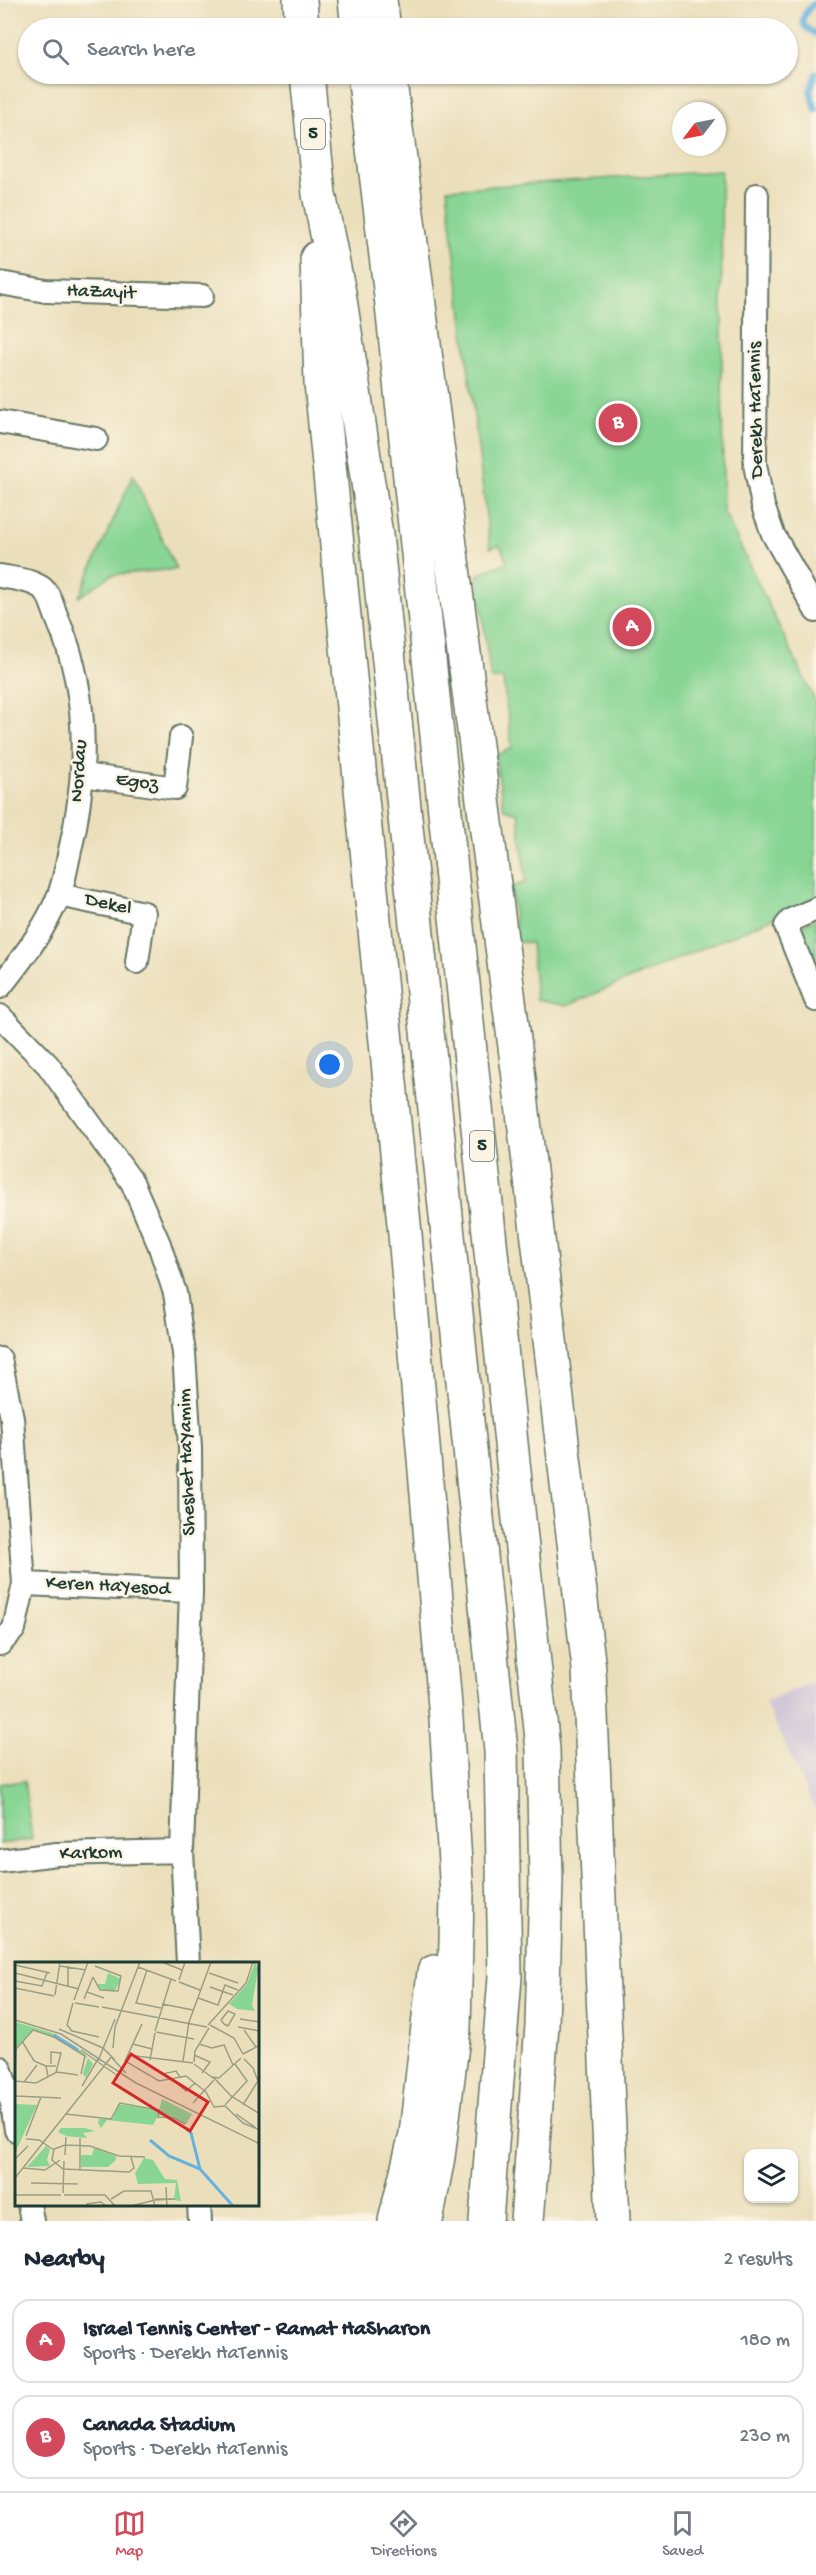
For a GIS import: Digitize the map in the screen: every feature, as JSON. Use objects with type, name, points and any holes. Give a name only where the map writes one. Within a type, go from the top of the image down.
[{"type":"highway","points":[[300,0],[301,18]]},
{"type":"highway","points":[[355,0],[357,18]]},
{"type":"highway","points":[[380,0],[383,18]]},
{"type":"highway","name":"5","points":[[308,84],[319,194],[343,316],[376,535],[501,1751],[505,1977],[486,2221]]},
{"type":"highway","name":"5","points":[[365,84],[396,341],[543,1749],[546,1879],[542,2025],[527,2221]]},
{"type":"highway","points":[[390,84],[513,1023],[589,1669],[613,2221]]},
{"type":"highway","points":[[319,194],[317,278],[321,383],[405,1234],[446,1718],[457,1895],[454,2030],[438,2157],[426,2221]]},
{"type":"highway","points":[[395,2221],[417,2134],[433,1998],[446,1718]]},
{"type":"street","name":"Derekh HaTennis","points":[[758,195],[754,465],[763,506],[773,534],[816,611]]},
{"type":"street","name":"HaZayit","points":[[0,283],[46,291],[202,296]]},
{"type":"street","points":[[0,422],[96,439]]},
{"type":"street","name":"Nordau","points":[[0,576],[32,583],[46,591],[65,636],[77,682],[84,737],[83,775],[74,833],[59,895],[24,956],[0,987]]},
{"type":"street","name":"Egoz","points":[[83,775],[175,788],[181,736]]},
{"type":"street","name":"Dekel","points":[[59,895],[144,913],[137,962]]},
{"type":"street","points":[[816,909],[791,920],[786,926],[816,1000]]},
{"type":"street","name":"Sheshet HaYamim","points":[[0,1016],[48,1065],[132,1182],[162,1254],[175,1293],[184,1353],[190,1448],[191,1591],[182,1851],[188,1962]]},
{"type":"street","name":"Keren HaYesod","points":[[0,1359],[12,1418],[24,1584],[14,1629],[0,1644]]},
{"type":"street","name":"Keren HaYesod","points":[[24,1584],[191,1591]]},
{"type":"street","name":"Karkom","points":[[0,1861],[57,1854],[182,1851]]},
{"type":"street","points":[[0,2068],[12,2103],[15,2123]]},
{"type":"street","points":[[29,2206],[32,2221]]},
{"type":"street","points":[[199,2206],[200,2221]]},
{"type":"shaded area","points":[[816,1681],[816,1812],[765,1702]]},
{"type":"green space","points":[[721,171],[723,510],[816,703],[816,900],[566,1006],[536,1000],[531,943],[517,942],[511,887],[526,882],[518,813],[504,809],[495,756],[512,748],[503,679],[491,679],[477,575],[507,562],[500,545],[490,548],[447,189]]},
{"type":"green space","points":[[133,475],[176,569],[112,575],[79,597]]},
{"type":"green space","points":[[816,919],[816,960],[801,925]]},
{"type":"green space","points":[[24,1781],[32,1839],[0,1844],[0,1784]]},
{"type":"waterway","points":[[816,1],[803,19],[805,27],[816,34]]},
{"type":"waterway","points":[[816,73],[810,91],[816,110]]},
{"type":"place","name":"Canada Stadium","points":[[618,423]]},
{"type":"place","name":"Israel Tennis Center - Ramat HaSharon","points":[[632,627]]}]
